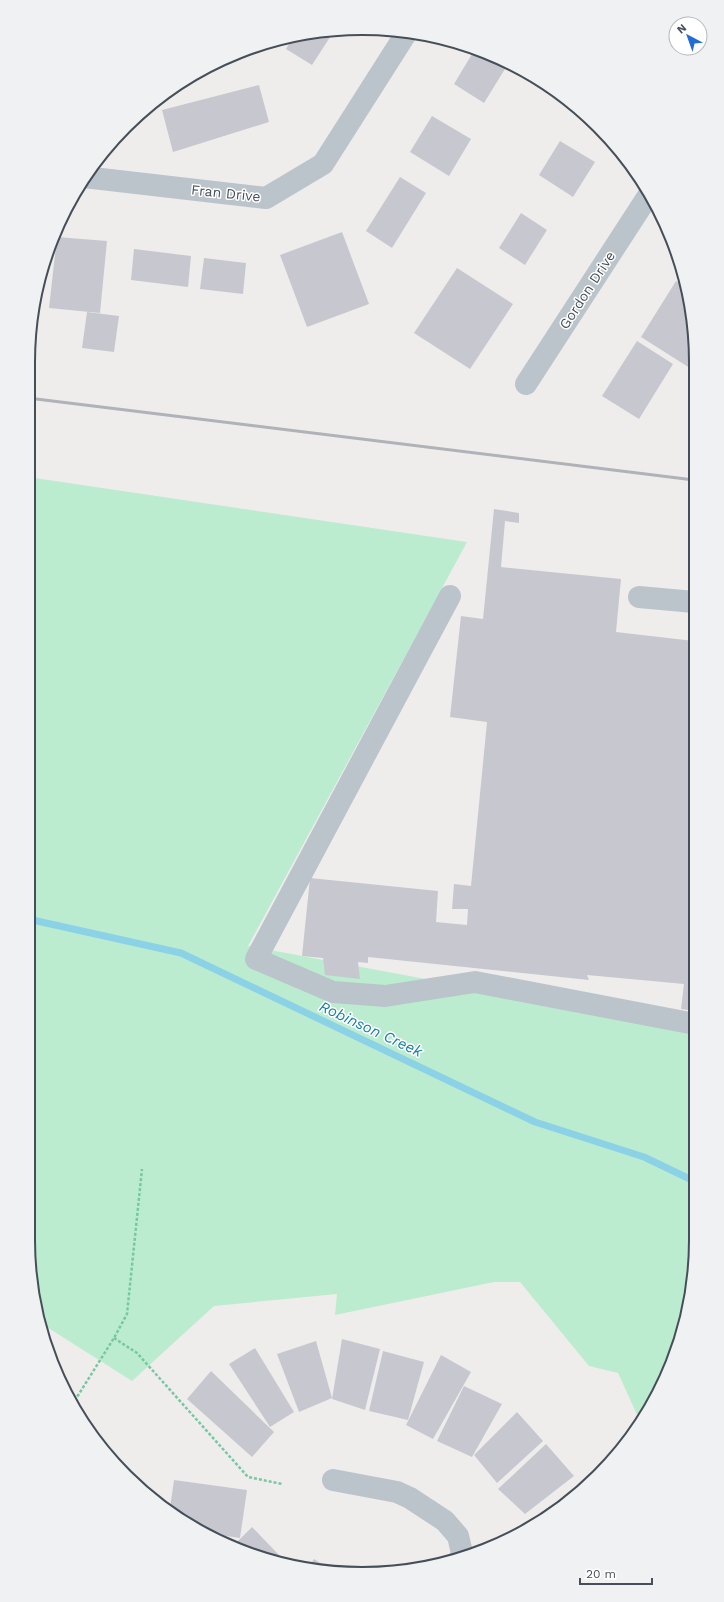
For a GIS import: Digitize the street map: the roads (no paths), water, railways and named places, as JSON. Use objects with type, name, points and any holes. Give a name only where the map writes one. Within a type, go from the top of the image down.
[{"type":"street","name":"Fran Drive","points":[[91,179],[266,198],[323,164],[403,38]]},
{"type":"street","name":"Gordon Drive","points":[[526,384],[645,200]]},
{"type":"street","points":[[450,596],[256,959],[333,992],[385,996],[475,982],[689,1023]]},
{"type":"street","points":[[639,597],[689,602]]},
{"type":"street","points":[[333,1480],[397,1492],[410,1498],[445,1522],[458,1536],[462,1552]]},
{"type":"waterway","name":"Robinson Creek","points":[[35,921],[181,953],[535,1122],[644,1157],[689,1179]]},
{"type":"railway","points":[[35,399],[689,479]]}]
